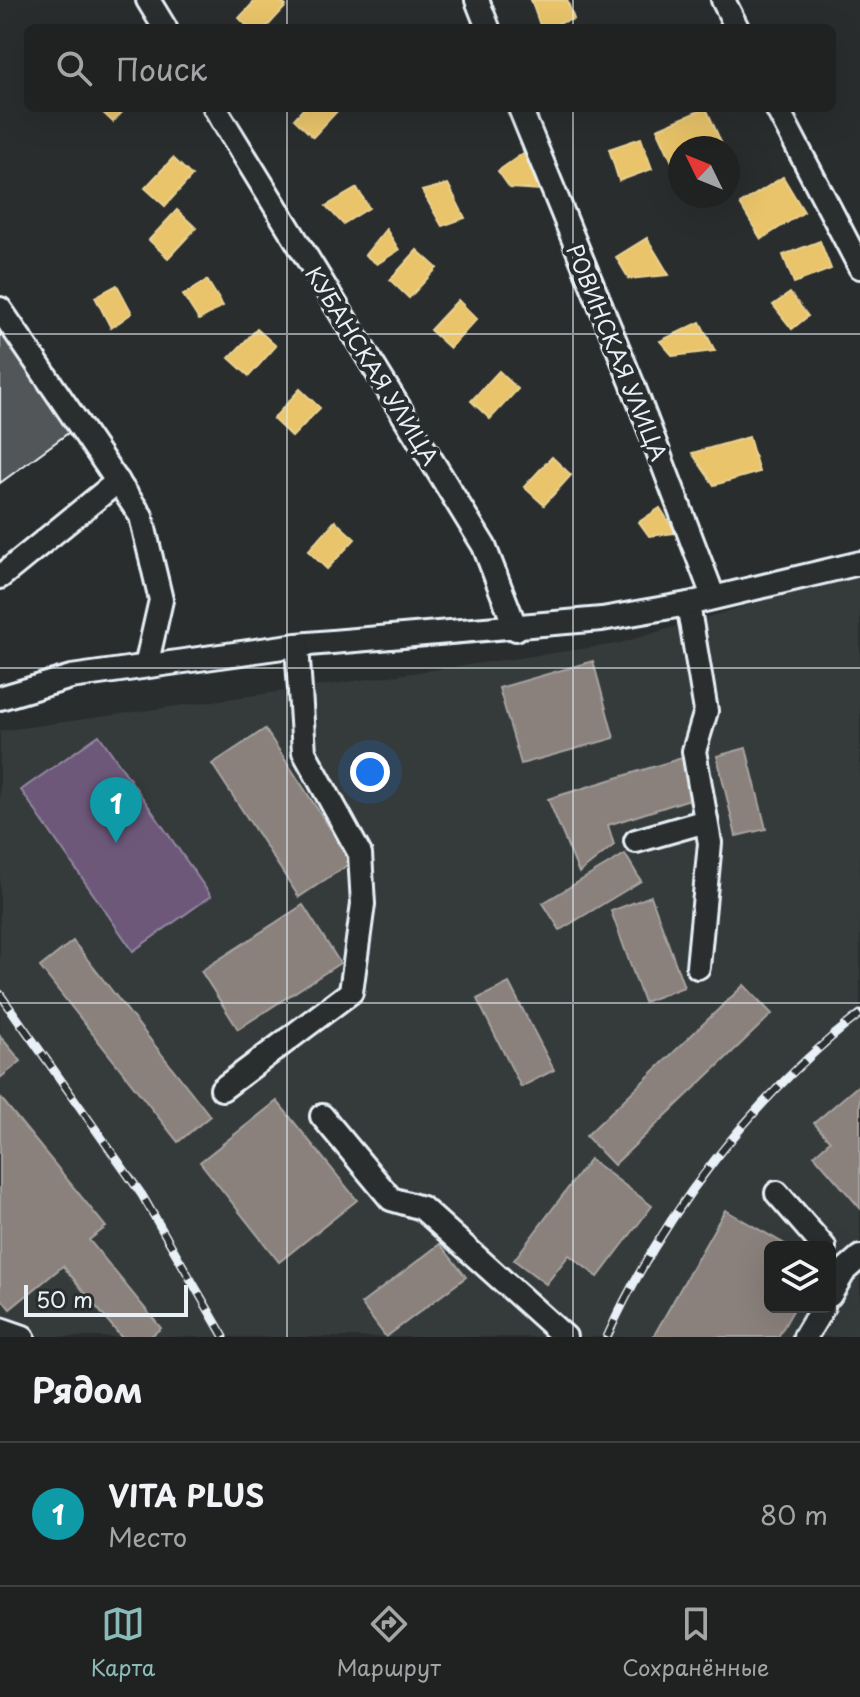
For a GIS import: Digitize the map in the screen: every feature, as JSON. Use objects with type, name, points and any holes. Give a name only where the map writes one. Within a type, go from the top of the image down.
[{"type":"street","points":[[148,0],[163,24]]},
{"type":"street","points":[[477,0],[486,24]]},
{"type":"street","points":[[723,0],[735,24]]},
{"type":"street","name":"КУБАНСКАЯ УЛИЦА","points":[[217,112],[484,546],[516,629]]},
{"type":"street","name":"РОВИНСКАЯ УЛИЦА","points":[[522,112],[632,383],[713,596]]},
{"type":"street","points":[[779,112],[860,267]]},
{"type":"street","points":[[0,309],[141,516],[161,600],[146,666]]},
{"type":"street","points":[[0,577],[118,481]]},
{"type":"street","points":[[0,698],[71,677],[297,645],[516,629],[688,604],[860,563]]},
{"type":"street","points":[[688,604],[706,711],[694,751],[710,843],[698,967]]},
{"type":"street","points":[[222,1089],[351,992],[363,904],[360,854],[304,752],[297,645]]},
{"type":"street","points":[[636,841],[706,821]]},
{"type":"street","points":[[322,1116],[391,1199],[422,1208],[565,1337]]},
{"type":"street","points":[[777,1193],[819,1241]]},
{"type":"street","points":[[836,1281],[845,1260]]},
{"type":"street","points":[[805,1337],[819,1313]]},
{"type":"street","points":[[0,1329],[23,1337]]},
{"type":"shaded area","points":[[860,572],[860,1337],[0,1337],[0,731],[617,644]]},
{"type":"building: Жильё","points":[[256,0],[279,0],[286,6],[270,24],[245,24],[239,18]]},
{"type":"building: Жильё","points":[[531,0],[567,0],[574,19],[540,24]]},
{"type":"building: Жильё","points":[[102,112],[122,112],[113,122]]},
{"type":"building: Жильё","points":[[300,112],[336,112],[313,137],[294,119]]},
{"type":"building: Жильё","points":[[697,112],[708,112],[718,136],[668,136],[668,153],[657,129]]},
{"type":"building: Жильё","points":[[641,138],[652,169],[619,181],[609,149]]},
{"type":"building: Жильё","points":[[525,152],[540,190],[510,188],[498,171]]},
{"type":"building: Жильё","points":[[173,158],[192,176],[165,206],[145,188]]},
{"type":"building: Жильё","points":[[783,177],[804,212],[761,239],[740,204]]},
{"type":"building: Жильё","points":[[448,184],[465,218],[442,226],[422,191]]},
{"type":"building: Жильё","points":[[357,188],[369,208],[343,224],[326,206]]},
{"type":"building: Жильё","points":[[177,210],[196,228],[168,258],[149,240]]},
{"type":"building: Жильё","points":[[386,229],[399,250],[377,264],[365,255]]},
{"type":"building: Жильё","points":[[647,238],[669,275],[629,279],[616,257]]},
{"type":"building: Жильё","points":[[820,241],[831,269],[794,283],[783,255]]},
{"type":"building: Жильё","points":[[417,250],[437,268],[409,298],[390,280]]},
{"type":"building: Жильё","points":[[207,280],[223,306],[199,320],[183,295]]},
{"type":"building: Жильё","points":[[117,285],[132,313],[111,328],[95,297]]},
{"type":"building: Жильё","points":[[790,293],[808,316],[792,329],[773,305]]},
{"type":"building: Жильё","points":[[458,300],[477,319],[450,348],[430,330]]},
{"type":"building: Жильё","points":[[700,322],[715,351],[673,356],[660,341]]},
{"type":"building: Жильё","points":[[257,329],[276,346],[249,376],[229,358]]},
{"type":"building: Жильё","points":[[499,371],[518,389],[490,419],[471,401]]},
{"type":"building: Жильё","points":[[300,389],[320,408],[292,437],[273,419]]},
{"type":"building: Жильё","points":[[749,437],[759,472],[714,485],[692,453]]},
{"type":"building: Жильё","points":[[552,457],[571,475],[544,505],[524,487]]},
{"type":"building: Жильё","points":[[660,508],[676,533],[649,536],[639,522]]},
{"type":"building: Жильё","points":[[335,521],[355,539],[327,569],[308,551]]},
{"type":"building: Офисы","points":[[99,735],[211,896],[133,951],[21,790]]},
{"type":"building: Промзона","points":[[593,661],[614,738],[521,764],[499,688]]},
{"type":"building: Промзона","points":[[265,729],[352,862],[299,897],[212,764]]},
{"type":"building: Промзона","points":[[746,748],[766,829],[736,836],[717,756]]},
{"type":"building: Промзона","points":[[685,757],[693,798],[608,825],[614,845],[579,873],[548,799]]},
{"type":"building: Промзона","points":[[625,854],[641,881],[560,930],[543,903]]},
{"type":"building: Промзона","points":[[651,896],[684,987],[644,1002],[611,911]]},
{"type":"building: Промзона","points":[[303,905],[340,963],[238,1029],[201,971]]},
{"type":"building: Промзона","points":[[73,941],[210,1116],[178,1142],[40,967]]},
{"type":"building: Промзона","points":[[509,983],[554,1070],[521,1087],[477,999]]},
{"type":"building: Промзона","points":[[744,985],[772,1014],[614,1165],[586,1136]]},
{"type":"building: Промзона","points":[[0,1036],[21,1061],[0,1078]]},
{"type":"building: Промзона","points":[[860,1084],[860,1208],[814,1155],[830,1141],[814,1123]]},
{"type":"building: Промзона","points":[[0,1097],[106,1227],[89,1240],[161,1328],[150,1337],[121,1337],[63,1266],[10,1309],[0,1297]]},
{"type":"building: Промзона","points":[[277,1101],[357,1200],[279,1262],[200,1162]]},
{"type":"building: Промзона","points":[[590,1159],[652,1206],[598,1277],[569,1255],[546,1284],[514,1260]]},
{"type":"building: Промзона","points":[[725,1210],[779,1241],[764,1241],[764,1313],[792,1313],[778,1337],[653,1337]]},
{"type":"building: Промзона","points":[[440,1244],[466,1277],[386,1337],[361,1304]]},
{"type":"building: Прочее","points":[[0,327],[75,428],[0,483]]},
{"type":"railway","points":[[0,994],[142,1195],[224,1337]]},
{"type":"railway","points":[[607,1337],[655,1247],[714,1160],[783,1082],[860,1014]]},
{"type":"place","name":"VITA PLUS","points":[[116,843]]}]
